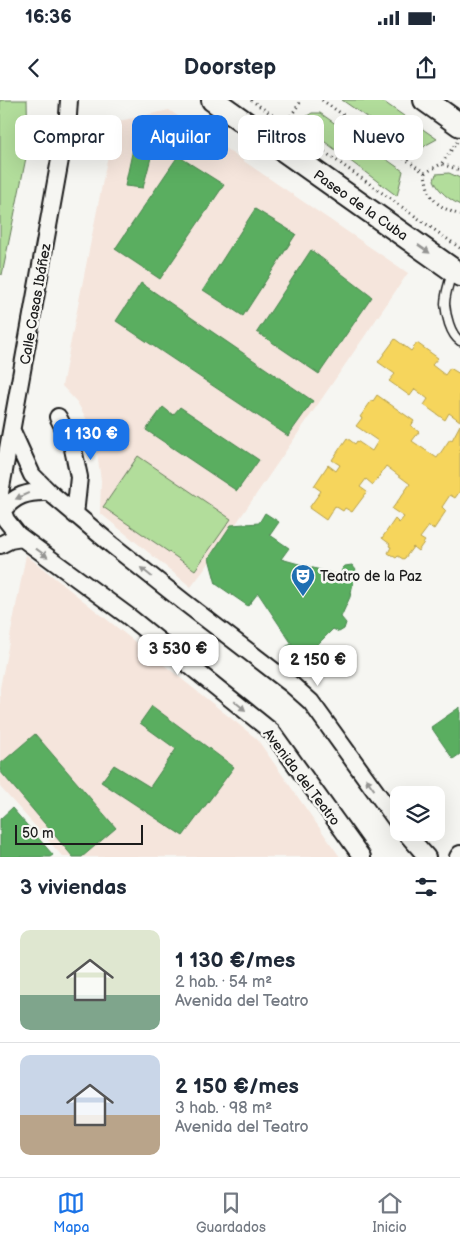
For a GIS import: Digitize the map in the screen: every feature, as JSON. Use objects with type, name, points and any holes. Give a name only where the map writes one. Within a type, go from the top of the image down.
[{"type":"main road","name":"Paseo de la Cuba","points":[[213,100],[456,272]]},
{"type":"main road","points":[[425,100],[460,125]]},
{"type":"street","name":"Calle Casas Ibáñez","points":[[0,493],[68,105],[76,100]]},
{"type":"street","points":[[68,105],[82,100]]},
{"type":"street","points":[[58,417],[72,444],[79,477],[75,515]]},
{"type":"street","points":[[12,432],[32,475],[49,492],[75,515],[292,685],[311,702],[390,812]]},
{"type":"street","name":"Avenida del Teatro","points":[[49,492],[32,491],[20,495],[1,509],[6,520],[22,538],[128,616],[272,732],[362,857]]},
{"type":"street","points":[[0,545],[10,540],[22,538]]},
{"type":"street","points":[[413,841],[427,857]]},
{"type":"lane","points":[[456,272],[445,304],[449,322],[460,341]]},
{"type":"path","points":[[251,100],[272,115]]},
{"type":"path","points":[[291,115],[302,100]]},
{"type":"path","points":[[322,100],[425,173],[427,190],[442,208],[460,215]]},
{"type":"path","points":[[425,173],[442,164],[460,137]]},
{"type":"path","points":[[324,152],[460,248]]},
{"type":"path","points":[[442,164],[460,170]]},
{"type":"shaded area","points":[[169,110],[176,115],[146,115]]},
{"type":"shaded area","points":[[132,118],[132,160],[228,160],[228,150],[238,157],[238,160],[242,160],[408,273],[191,587],[100,513],[101,480],[97,452],[87,420],[77,402],[62,386],[107,160],[122,160],[122,120]]},
{"type":"shaded area","points":[[26,555],[257,739],[340,857],[63,857],[0,787],[0,688]]},
{"type":"green space","points":[[0,100],[27,100],[27,115],[15,115],[15,160],[26,160],[2,275],[0,273]]},
{"type":"green space","points":[[342,100],[381,100],[403,115],[364,115]]},
{"type":"green space","points":[[320,113],[323,115],[309,115]]},
{"type":"green space","points":[[324,116],[334,123],[334,149],[324,141]]},
{"type":"green space","points":[[423,129],[437,139],[423,148]]},
{"type":"green space","points":[[349,160],[387,160],[403,171],[397,196]]},
{"type":"green space","points":[[449,173],[460,178],[460,205],[445,195],[434,180],[436,174]]},
{"type":"green space","points":[[138,456],[231,519],[195,570],[103,507]]},
{"type":"building: Viviendas","points":[[395,339],[411,351],[417,343],[438,358],[432,365],[445,375],[450,368],[460,374],[460,421],[449,413],[445,420],[424,405],[428,399],[415,389],[410,396],[389,381],[395,374],[378,362]]},
{"type":"building: Viviendas","points":[[377,395],[414,421],[411,426],[419,432],[412,441],[437,458],[450,439],[452,440],[460,425],[460,491],[455,498],[450,495],[442,507],[446,511],[434,529],[429,526],[420,538],[425,541],[418,551],[413,547],[403,559],[398,556],[396,558],[388,553],[391,547],[389,546],[390,544],[382,538],[395,519],[399,523],[404,517],[392,509],[410,484],[386,466],[373,485],[366,479],[360,487],[367,492],[352,512],[345,508],[343,511],[335,506],[326,520],[309,508],[321,491],[314,486],[328,465],[336,471],[340,465],[332,460],[347,438],[355,444],[357,441],[372,451],[378,441],[356,426],[362,418],[360,417]]},
{"type":"building: Público","points":[[132,153],[132,160],[150,160],[143,188],[125,186]]},
{"type":"building: Público","points":[[175,160],[184,160],[224,185],[160,279],[115,249]]},
{"type":"building: Público","points":[[255,209],[296,234],[243,316],[203,290]]},
{"type":"building: Público","points":[[311,250],[372,297],[319,374],[257,332]]},
{"type":"building: Público","points":[[141,283],[313,401],[288,436],[116,321]]},
{"type":"building: Público","points":[[163,407],[173,415],[180,407],[259,460],[237,491],[146,430]]},
{"type":"building: Público","name":"Teatro de la Paz","points":[[265,513],[279,522],[270,535],[289,548],[281,559],[342,576],[342,569],[345,566],[352,565],[356,570],[350,597],[341,617],[346,623],[344,629],[339,632],[333,629],[316,646],[301,656],[299,654],[294,659],[288,657],[285,652],[287,646],[292,644],[258,593],[248,606],[216,584],[209,558],[231,525],[259,523]]},
{"type":"building: Público","points":[[152,706],[234,767],[183,836],[101,782],[114,765],[150,787],[176,749],[140,723]]},
{"type":"building: Público","points":[[460,707],[460,754],[453,759],[431,727]]},
{"type":"building: Público","points":[[35,734],[116,828],[82,857],[73,857],[0,771],[0,764]]},
{"type":"building: Público","points":[[12,808],[53,855],[50,857],[0,857],[0,819]]},
{"type":"place","name":"Teatro de la Paz","points":[[303,597]]}]
